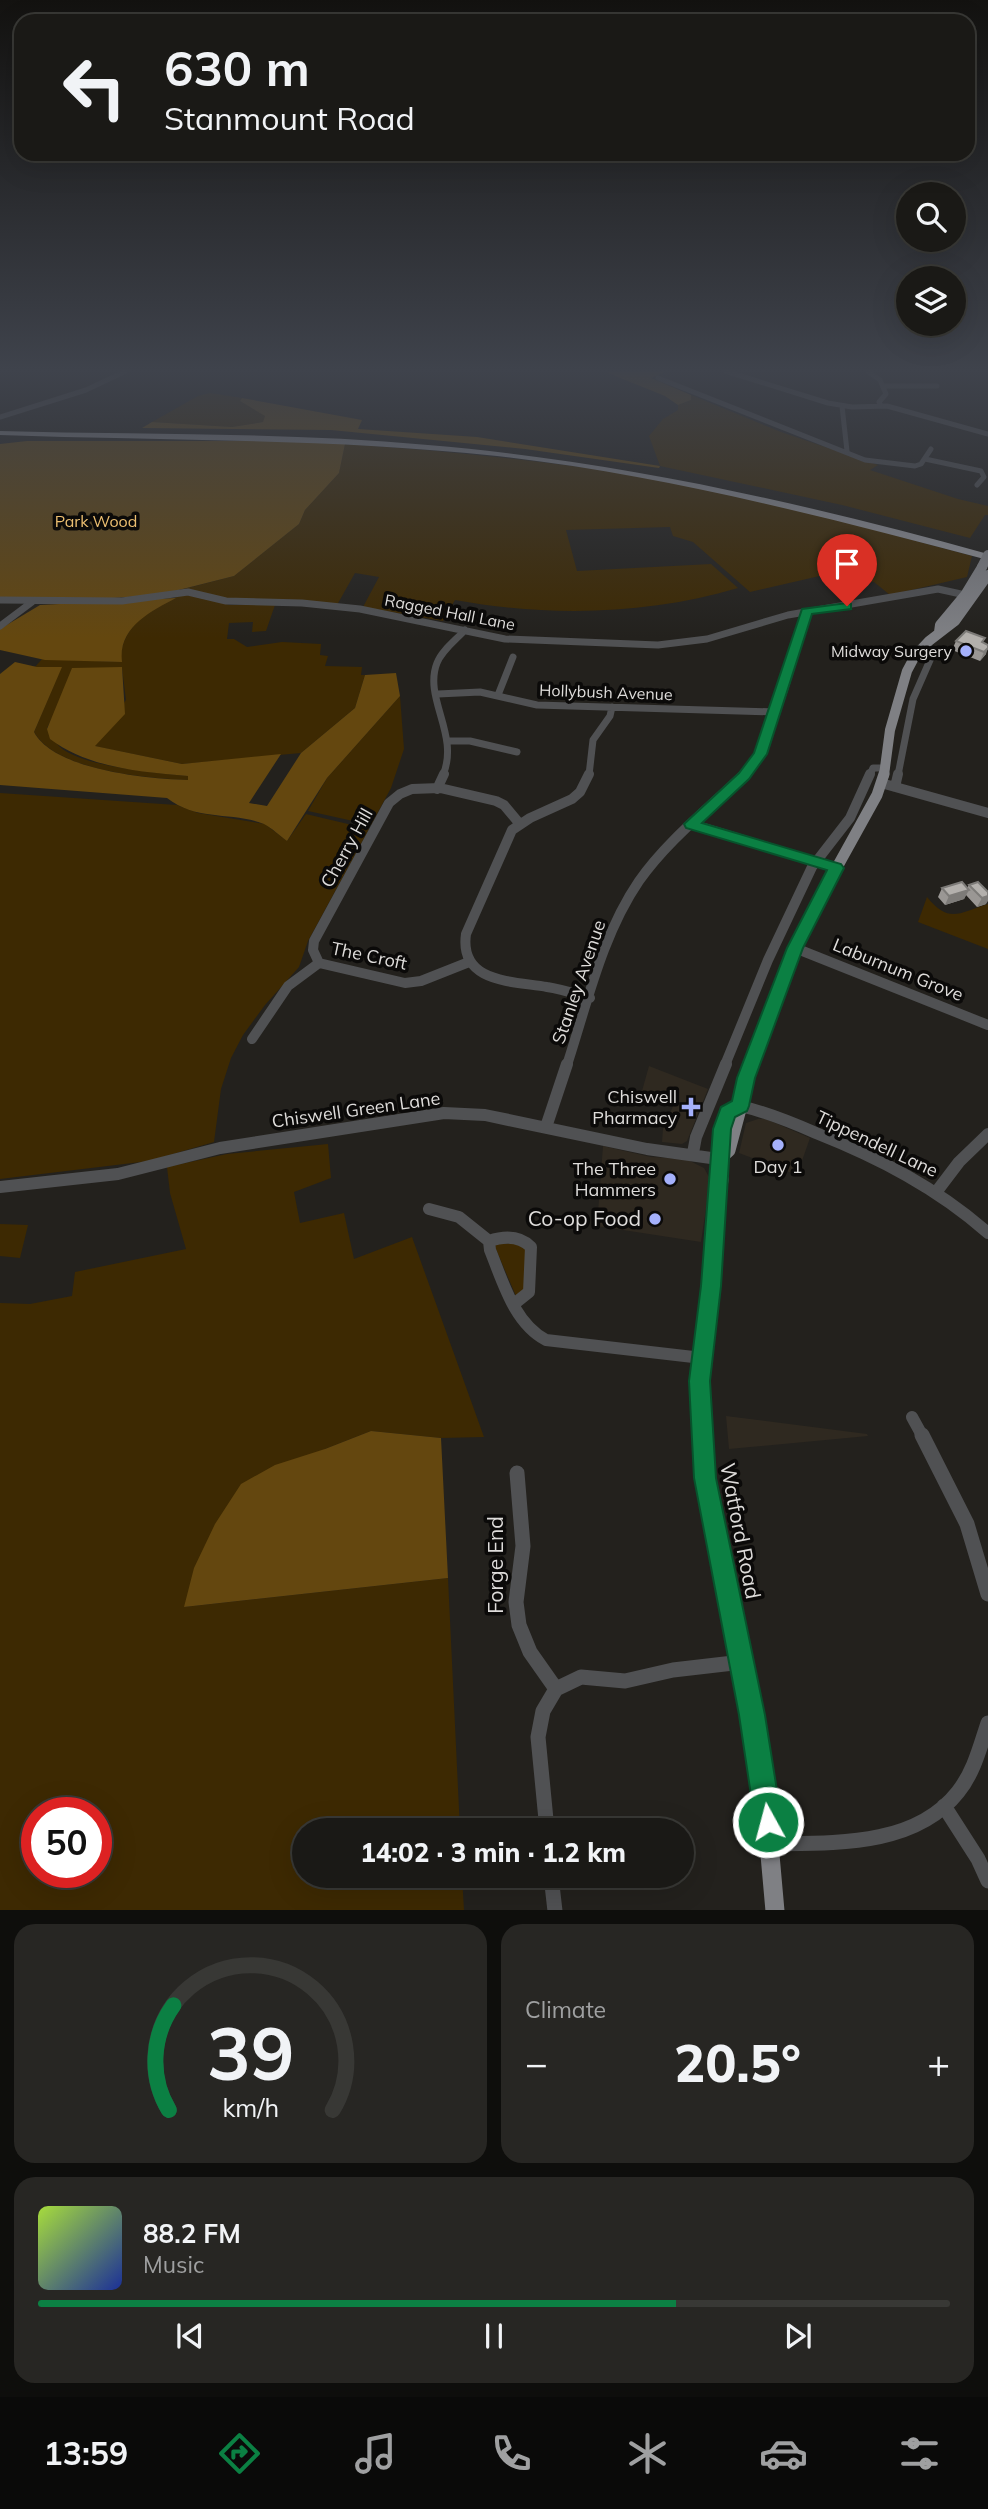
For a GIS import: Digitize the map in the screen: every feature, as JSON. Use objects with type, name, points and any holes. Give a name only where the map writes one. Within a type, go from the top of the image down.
[{"type":"highway","points":[[546,460],[725,489],[988,555]]},
{"type":"main road","points":[[718,1159],[728,1150],[746,1078],[795,948],[836,868],[867,818],[881,783],[886,768],[890,730],[907,671],[925,645],[939,632],[948,628],[985,571],[988,555]]},
{"type":"main road","name":"Watford Road","points":[[718,1159],[721,1179],[702,1358],[699,1419],[705,1478],[763,1776],[775,1910]]},
{"type":"street","points":[[867,460],[915,466],[923,460]]},
{"type":"street","points":[[930,460],[981,471],[984,477],[977,485]]},
{"type":"street","name":"Ragged Hall Lane","points":[[0,600],[122,601],[188,592],[226,601],[302,603],[360,609],[493,637],[534,642],[668,645],[707,639],[806,612],[938,589],[970,596]]},
{"type":"street","points":[[0,626],[32,602]]},
{"type":"street","name":"Stanley Avenue","points":[[546,1127],[612,929],[624,905],[654,863],[753,765],[775,712],[806,620],[806,612]]},
{"type":"street","points":[[437,789],[449,760],[449,741],[435,673],[438,662],[466,630]]},
{"type":"street","points":[[895,787],[913,697],[925,662],[934,651],[925,645]]},
{"type":"street","points":[[498,695],[513,657]]},
{"type":"street","name":"Hollybush Avenue","points":[[438,694],[466,691],[498,695],[537,705],[775,712]]},
{"type":"street","points":[[590,998],[550,987],[498,979],[481,972],[469,962],[464,948],[466,934],[509,836],[519,823],[561,805],[584,787],[590,772],[592,744],[598,730],[611,717],[612,707]]},
{"type":"street","points":[[449,741],[470,741],[517,752]]},
{"type":"street","points":[[693,1153],[696,1137],[768,960],[812,867],[850,818],[873,766],[886,768]]},
{"type":"street","points":[[881,783],[988,813]]},
{"type":"street","name":"Cherry Hill","points":[[319,963],[313,950],[314,941],[389,803],[407,790],[420,787],[437,789],[501,803],[519,823]]},
{"type":"street","points":[[691,824],[836,868]]},
{"type":"street","name":"Laburnum Grove","points":[[795,948],[988,1025]]},
{"type":"street","name":"The Croft","points":[[252,1039],[282,990],[299,974],[319,963],[412,983],[469,962]]},
{"type":"street","name":"Tippendell Lane","points":[[740,1106],[763,1111],[877,1158],[937,1191],[988,1233]]},
{"type":"street","name":"Chiswell Green Lane","points":[[0,1187],[118,1174],[220,1148],[335,1132],[425,1115],[485,1115],[647,1149],[693,1153],[718,1159]]},
{"type":"street","points":[[937,1191],[959,1161],[988,1134]]},
{"type":"street","points":[[429,1209],[460,1217],[489,1241],[490,1250],[514,1304],[531,1332],[546,1340],[702,1358]]},
{"type":"street","points":[[489,1241],[496,1237],[520,1238],[531,1247],[529,1292],[514,1304]]},
{"type":"street","points":[[912,1417],[983,1547],[988,1594]]},
{"type":"street","name":"Forge End","points":[[517,1474],[523,1546],[517,1614],[530,1652],[556,1689]]},
{"type":"street","points":[[546,1818],[538,1737],[543,1711],[556,1689],[581,1677],[625,1681],[673,1670],[742,1662]]},
{"type":"street","points":[[771,1844],[815,1844],[892,1835],[929,1819],[958,1794],[971,1774],[981,1751],[988,1723]]},
{"type":"street","points":[[944,1806],[978,1858],[988,1881]]},
{"type":"street","points":[[552,1888],[555,1910]]},
{"type":"shaded area","points":[[342,460],[525,460],[575,466],[692,485],[773,503],[972,556],[967,577],[890,595],[874,582],[824,575],[750,592],[693,542],[673,536],[670,527],[566,530],[577,571],[711,564],[738,588],[668,604],[597,610],[526,609],[455,600],[443,621],[363,607],[379,577],[355,573],[337,605],[168,593],[234,576],[299,524],[305,510],[339,473]]},
{"type":"shaded area","points":[[658,460],[864,460],[878,465],[870,470],[988,506],[988,515],[985,515],[970,538],[842,505],[660,466]]},
{"type":"shaded area","points":[[181,595],[230,605],[275,605],[266,631],[252,632],[253,622],[229,623],[227,639],[234,639],[247,647],[282,642],[321,644],[320,655],[328,656],[325,666],[362,667],[361,675],[365,675],[355,708],[301,753],[182,764],[94,746],[126,700],[122,668],[52,718],[47,728],[60,747],[86,760],[122,768],[189,776],[188,780],[104,770],[62,756],[45,745],[34,732],[61,668],[35,667],[42,659],[121,662],[125,638],[139,620]]},
{"type":"shaded area","points":[[400,696],[404,749],[391,788],[371,825],[308,811],[327,778]]},
{"type":"shaded area","points":[[0,793],[177,805],[198,813],[265,824],[287,841],[306,814],[369,829],[308,941],[299,967],[265,1005],[243,1035],[231,1058],[221,1089],[214,1142],[149,1161],[0,1179]]},
{"type":"shaded area","points":[[927,897],[942,911],[955,914],[988,904],[988,949],[918,922]]},
{"type":"shaded area","points":[[649,1066],[708,1089],[687,1141],[682,1144],[662,1142],[663,1129],[674,1104],[642,1091]]},
{"type":"shaded area","points":[[766,1119],[810,1138],[797,1175],[739,1153],[746,1123]]},
{"type":"shaded area","points":[[328,1144],[331,1178],[294,1192],[300,1223],[344,1213],[354,1259],[412,1237],[484,1437],[441,1438],[371,1431],[325,1449],[184,1607],[448,1578],[459,1818],[292,1818],[292,1888],[463,1888],[464,1910],[0,1910],[0,1303],[30,1304],[72,1296],[75,1272],[186,1249],[170,1193],[167,1167],[227,1154]]},
{"type":"shaded area","points":[[603,1146],[651,1157],[686,1159],[704,1168],[709,1177],[709,1189],[701,1242],[597,1226]]},
{"type":"shaded area","points":[[0,1224],[28,1225],[20,1258],[0,1256]]},
{"type":"shaded area","points":[[525,1243],[527,1290],[516,1296],[495,1247],[496,1244]]},
{"type":"shaded area","points":[[726,1416],[867,1434],[868,1436],[729,1449]]},
{"type":"green space","name":"Park Wood","points":[[0,460],[342,460],[339,473],[305,510],[299,524],[234,576],[159,595],[98,599],[0,598]]},
{"type":"green space","points":[[604,460],[623,460],[660,466]]},
{"type":"green space","points":[[176,598],[146,615],[130,630],[122,650],[122,662],[45,660],[0,650],[0,629],[40,605]]},
{"type":"green space","points":[[15,662],[37,667],[62,667],[34,732],[45,745],[61,755],[104,770],[188,780],[188,776],[134,770],[98,762],[65,749],[50,739],[47,729],[72,668],[122,667],[125,714],[95,746],[182,764],[281,754],[249,803],[267,806],[301,753],[355,708],[365,675],[396,673],[400,696],[327,778],[287,841],[264,824],[191,810],[167,798],[0,785],[0,674]]},
{"type":"green space","points":[[371,1431],[441,1438],[448,1578],[184,1607],[194,1568],[215,1524],[241,1484],[275,1465]]},
{"type":"building","points":[[966,631],[985,638],[982,642],[988,645],[988,648],[984,652],[956,641]]},
{"type":"building","points":[[962,882],[969,890],[949,896],[942,888]]},
{"type":"building","points":[[978,882],[988,892],[988,896],[982,898],[969,885]]},
{"type":"place","name":"Midway Surgery","points":[[966,651]]},
{"type":"place","name":"Chiswell Pharmacy","points":[[691,1107]]},
{"type":"place","name":"Day 1","points":[[778,1145]]},
{"type":"place","name":"The Three Hammers","points":[[670,1179]]},
{"type":"place","name":"Co-op Food","points":[[655,1219]]},
{"type":"route","points":[[768,1822],[752,1715],[705,1478],[699,1419],[699,1381],[721,1179],[718,1159],[722,1129],[727,1112],[740,1106],[746,1078],[795,948],[836,868],[691,824],[744,776],[760,754],[807,618],[806,612],[847,606]]}]
